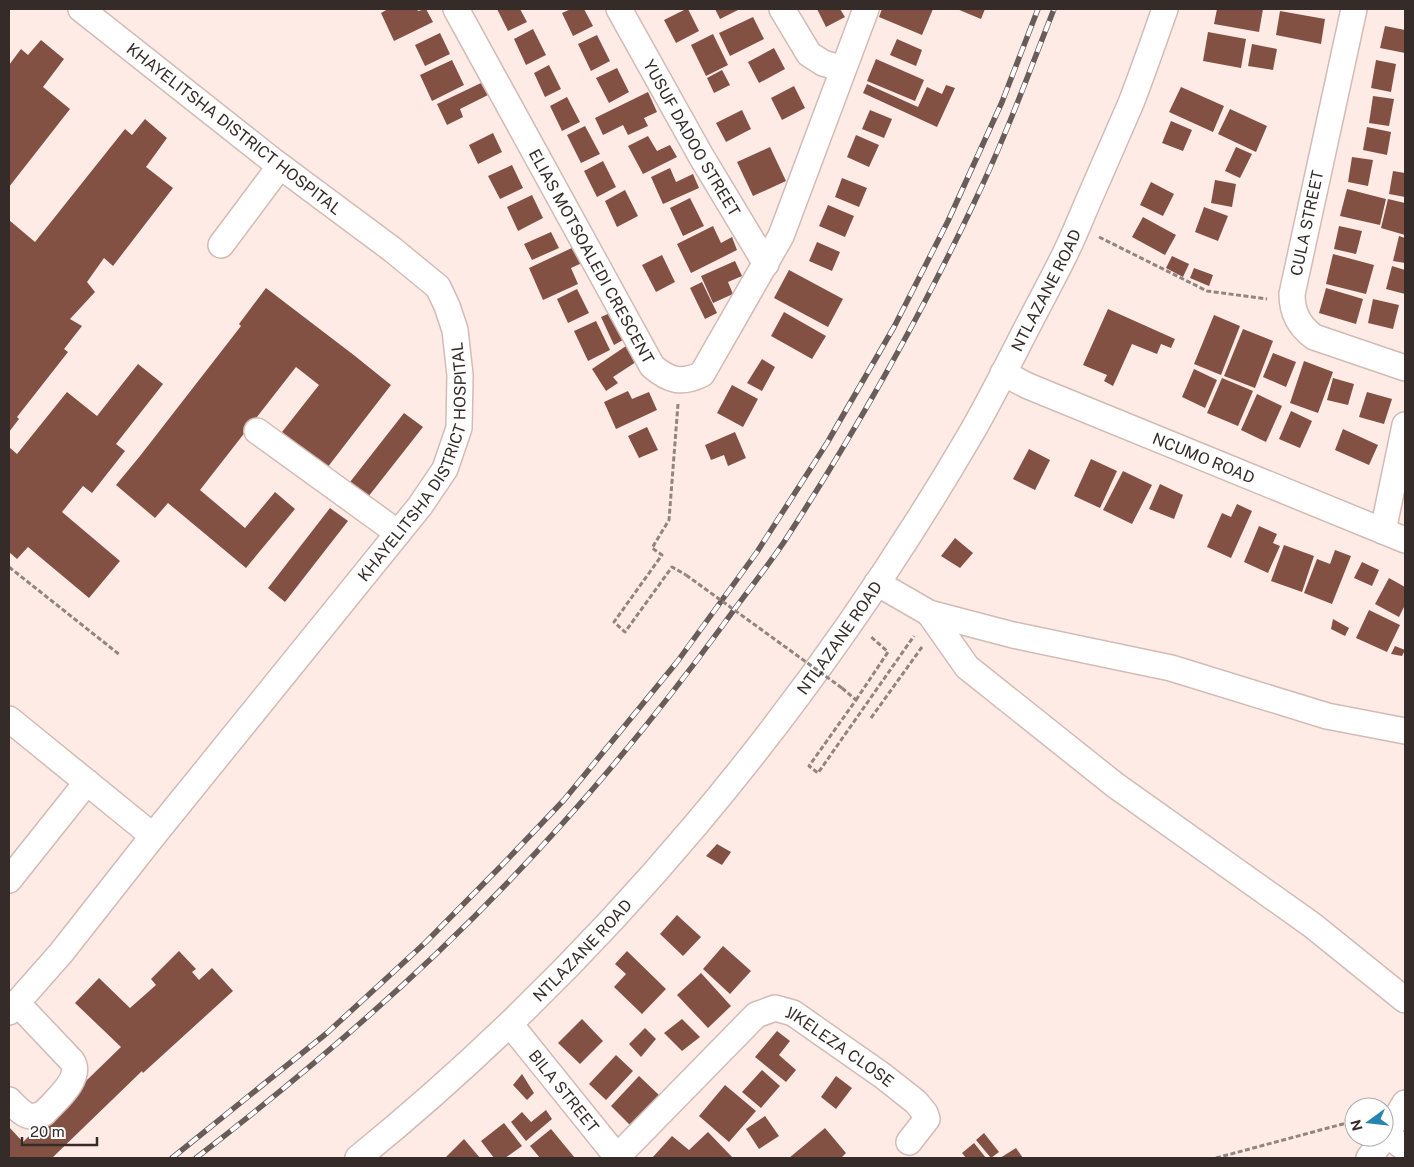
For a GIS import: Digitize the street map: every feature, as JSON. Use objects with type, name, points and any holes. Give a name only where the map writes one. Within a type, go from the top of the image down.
[{"type":"street","name":"KHAYELITSHA DISTRICT HOSPITAL","points":[[9,1100],[23,1114],[31,1117],[40,1115],[44,1113],[72,1081],[76,1073],[72,1061],[13,1008],[61,952],[420,506],[445,469],[459,428],[460,375],[455,330],[438,287],[393,250],[280,166],[82,9]]},
{"type":"street","name":"ELIAS MOTSOALEDI CRESCENT","points":[[456,9],[652,366],[671,379],[680,380]]},
{"type":"street","name":"YUSUF DADOO STREET","points":[[619,9],[701,156],[766,264]]},
{"type":"street","points":[[782,9],[809,54],[823,63],[843,68]]},
{"type":"street","points":[[680,380],[691,379],[702,374],[781,236],[866,9]]},
{"type":"street","name":"NTLAZANE ROAD","points":[[358,1158],[437,1091],[510,1024],[599,934],[693,829],[773,730],[877,584],[942,483],[971,433],[1064,257],[1132,100],[1165,9]]},
{"type":"street","name":"CULA STREET","points":[[1354,9],[1292,294],[1292,302],[1301,325],[1314,337],[1405,368]]},
{"type":"street","points":[[221,245],[280,166]]},
{"type":"street","name":"NCUMO ROAD","points":[[1003,373],[1028,386],[1394,536]]},
{"type":"street","points":[[1394,536],[1405,425]]},
{"type":"street","points":[[257,431],[398,533]]},
{"type":"street","points":[[877,584],[930,613],[1013,635],[1171,668],[1326,716],[1405,731]]},
{"type":"street","points":[[930,613],[967,667],[1115,785],[1312,925],[1405,1000]]},
{"type":"street","points":[[9,719],[153,836]]},
{"type":"street","points":[[9,880],[87,782]]},
{"type":"street","name":"JIKELEZA CLOSE","points":[[617,1158],[756,1015],[775,1008],[793,1013],[883,1076],[921,1107],[927,1120],[909,1142]]},
{"type":"street","name":"BILA STREET","points":[[510,1024],[617,1158]]},
{"type":"street","points":[[1369,1158],[1396,1142],[1405,1103]]},
{"type":"path","points":[[1093,234],[1207,291],[1292,302]]},
{"type":"path","points":[[680,380],[669,520],[652,548],[662,555],[614,622],[625,632],[672,567],[686,575],[856,700]]},
{"type":"path","points":[[9,566],[120,656]]},
{"type":"path","points":[[866,633],[888,652],[809,766],[818,774],[915,634],[920,638]]},
{"type":"path","points":[[871,718],[925,642]]},
{"type":"path","points":[[1216,1158],[1344,1124]]},
{"type":"building","points":[[388,9],[417,9],[418,11],[426,9],[433,22],[394,41],[381,13]]},
{"type":"building","points":[[497,9],[520,9],[527,22],[508,31]]},
{"type":"building","points":[[571,9],[584,9],[593,26],[573,36],[562,13]]},
{"type":"building","points":[[688,9],[699,31],[676,43],[664,20]]},
{"type":"building","points":[[715,9],[740,9],[720,19]]},
{"type":"building","points":[[817,9],[840,9],[845,17],[826,27]]},
{"type":"building","points":[[882,9],[933,9],[922,35],[879,17]]},
{"type":"building","points":[[957,9],[985,9],[981,19]]},
{"type":"building","points":[[1217,9],[1263,9],[1259,32],[1214,24]]},
{"type":"building","points":[[1280,11],[1325,19],[1321,44],[1276,35]]},
{"type":"building","points":[[753,17],[764,39],[730,56],[719,33]]},
{"type":"building","points":[[1385,26],[1405,30],[1405,53],[1380,48]]},
{"type":"building","points":[[533,29],[546,55],[526,65],[514,39]]},
{"type":"building","points":[[1208,32],[1246,39],[1241,68],[1203,61]]},
{"type":"building","points":[[440,33],[450,54],[425,66],[415,45]]},
{"type":"building","points":[[713,34],[728,65],[706,76],[691,45]]},
{"type":"building","points":[[597,35],[610,61],[591,71],[578,44]]},
{"type":"building","points":[[897,39],[922,50],[916,66],[890,55]]},
{"type":"building","points":[[41,40],[64,59],[43,87],[70,109],[9,187],[9,65],[21,49],[28,55]]},
{"type":"building","points":[[1252,44],[1277,49],[1273,70],[1248,66]]},
{"type":"building","points":[[774,48],[785,69],[759,83],[748,62]]},
{"type":"building","points":[[876,59],[924,80],[915,101],[867,81]]},
{"type":"building","points":[[452,60],[464,85],[432,101],[420,75]]},
{"type":"building","points":[[1376,60],[1396,64],[1391,92],[1371,88]]},
{"type":"building","points":[[549,65],[561,89],[545,97],[534,73]]},
{"type":"building","points":[[617,68],[629,92],[609,103],[596,78]]},
{"type":"building","points":[[722,70],[730,85],[714,93],[707,78]]},
{"type":"building","points":[[481,83],[488,95],[460,109],[463,117],[447,125],[437,104]]},
{"type":"building","points":[[867,84],[918,107],[927,87],[942,94],[946,85],[955,88],[937,127],[863,93]]},
{"type":"building","points":[[794,86],[805,108],[782,120],[771,98]]},
{"type":"building","points":[[1181,87],[1224,106],[1213,132],[1169,112]]},
{"type":"building","points":[[648,92],[657,112],[644,118],[648,126],[628,135],[623,125],[603,135],[595,118]]},
{"type":"building","points":[[1373,96],[1394,99],[1389,126],[1369,123]]},
{"type":"building","points":[[567,97],[580,122],[562,131],[550,106]]},
{"type":"building","points":[[1230,109],[1267,126],[1256,152],[1218,134]]},
{"type":"building","points":[[742,110],[751,129],[726,142],[716,123]]},
{"type":"building","points":[[870,110],[892,119],[884,138],[862,129]]},
{"type":"building","points":[[145,119],[167,138],[146,167],[173,188],[113,266],[104,258],[87,282],[95,292],[70,319],[82,326],[64,349],[68,352],[17,417],[19,419],[9,432],[9,220],[35,242],[125,129],[132,135]]},
{"type":"building","points":[[1171,121],[1192,130],[1183,151],[1162,143]]},
{"type":"building","points":[[585,126],[600,154],[581,163],[567,135]]},
{"type":"building","points":[[1367,127],[1391,132],[1387,155],[1363,150]]},
{"type":"building","points":[[493,133],[502,152],[478,164],[469,145]]},
{"type":"building","points":[[856,135],[879,145],[869,167],[847,157]]},
{"type":"building","points":[[648,136],[657,151],[670,145],[677,157],[643,174],[628,146]]},
{"type":"building","points":[[770,147],[786,181],[753,196],[737,162]]},
{"type":"building","points":[[1236,147],[1252,154],[1240,178],[1225,171]]},
{"type":"building","points":[[1352,157],[1373,160],[1368,186],[1348,182]]},
{"type":"building","points":[[603,161],[616,187],[597,197],[584,171]]},
{"type":"building","points":[[512,165],[523,188],[500,199],[488,176]]},
{"type":"building","points":[[670,168],[676,182],[693,174],[699,188],[663,204],[651,177]]},
{"type":"building","points":[[1393,171],[1405,173],[1405,197],[1389,194]]},
{"type":"building","points":[[842,178],[867,188],[859,207],[835,197]]},
{"type":"building","points":[[1215,180],[1236,184],[1232,207],[1211,203]]},
{"type":"building","points":[[1151,182],[1174,194],[1163,216],[1140,205]]},
{"type":"building","points":[[1347,189],[1386,199],[1380,225],[1340,216]]},
{"type":"building","points":[[625,190],[638,216],[617,227],[605,201]]},
{"type":"building","points":[[532,195],[543,218],[518,231],[507,207]]},
{"type":"building","points":[[690,198],[704,226],[683,236],[670,208]]},
{"type":"building","points":[[1388,199],[1405,203],[1405,235],[1381,228]]},
{"type":"building","points":[[828,205],[854,216],[845,237],[819,226]]},
{"type":"building","points":[[1204,207],[1228,216],[1218,241],[1195,232]]},
{"type":"building","points":[[1143,217],[1176,235],[1165,255],[1132,237]]},
{"type":"building","points":[[713,226],[721,243],[732,237],[737,250],[691,273],[677,244]]},
{"type":"building","points":[[1339,226],[1362,231],[1356,254],[1334,249]]},
{"type":"building","points":[[551,232],[559,248],[532,260],[524,244]]},
{"type":"building","points":[[1399,236],[1405,238],[1405,263],[1393,261]]},
{"type":"building","points":[[817,242],[840,252],[832,271],[809,261]]},
{"type":"building","points":[[574,247],[582,263],[571,268],[578,284],[543,300],[529,268]]},
{"type":"building","points":[[1333,254],[1374,265],[1366,294],[1326,284]]},
{"type":"building","points":[[662,255],[675,282],[656,292],[642,265]]},
{"type":"building","points":[[1172,256],[1189,264],[1183,277],[1166,268]]},
{"type":"building","points":[[735,261],[742,276],[728,282],[733,294],[713,303],[701,276]]},
{"type":"building","points":[[1392,266],[1405,270],[1405,294],[1386,289]]},
{"type":"building","points":[[1194,268],[1213,275],[1209,286],[1190,278]]},
{"type":"building","points":[[789,270],[843,299],[828,327],[774,298]]},
{"type":"building","points":[[702,282],[717,313],[705,319],[690,288]]},
{"type":"building","points":[[266,288],[391,385],[327,468],[282,432],[319,385],[296,367],[200,490],[245,528],[275,492],[295,509],[246,568],[168,503],[155,518],[116,485],[241,326],[239,324]]},
{"type":"building","points":[[1326,288],[1363,299],[1356,324],[1319,313]]},
{"type":"building","points":[[577,289],[589,313],[568,323],[557,299]]},
{"type":"building","points":[[1373,299],[1399,305],[1393,329],[1368,323]]},
{"type":"building","points":[[1108,309],[1175,339],[1171,348],[1161,344],[1157,354],[1132,344],[1113,386],[1104,381],[1107,375],[1083,365]]},
{"type":"building","points":[[784,312],[826,336],[812,359],[771,336]]},
{"type":"building","points":[[610,313],[623,340],[614,345],[601,317]]},
{"type":"building","points":[[1214,315],[1240,326],[1221,375],[1194,364]]},
{"type":"building","points":[[596,321],[610,350],[588,361],[574,331]]},
{"type":"building","points":[[1243,329],[1273,341],[1255,388],[1224,376]]},
{"type":"building","points":[[626,346],[636,362],[613,377],[618,383],[606,391],[592,369]]},
{"type":"building","points":[[1273,353],[1296,362],[1286,387],[1263,377]]},
{"type":"building","points":[[762,359],[775,367],[762,391],[747,383]]},
{"type":"building","points":[[1304,361],[1333,372],[1318,413],[1290,403]]},
{"type":"building","points":[[138,364],[163,384],[116,444],[125,451],[92,493],[83,486],[62,512],[120,561],[89,598],[28,547],[17,559],[9,552],[9,447],[17,454],[67,392],[97,416]]},
{"type":"building","points":[[1194,369],[1217,380],[1205,408],[1182,397]]},
{"type":"building","points":[[1222,378],[1253,391],[1238,426],[1207,413]]},
{"type":"building","points":[[1333,378],[1354,384],[1348,405],[1327,400]]},
{"type":"building","points":[[732,385],[758,399],[743,427],[717,413]]},
{"type":"building","points":[[628,391],[632,399],[649,392],[657,410],[616,429],[604,402]]},
{"type":"building","points":[[1367,392],[1392,399],[1384,424],[1359,417]]},
{"type":"building","points":[[1257,394],[1282,406],[1266,442],[1241,430]]},
{"type":"building","points":[[1291,411],[1312,421],[1300,448],[1279,439]]},
{"type":"building","points":[[404,413],[423,427],[368,497],[350,482]]},
{"type":"building","points":[[647,427],[658,450],[639,458],[628,436]]},
{"type":"building","points":[[1343,429],[1378,445],[1369,465],[1335,450]]},
{"type":"building","points":[[735,432],[746,458],[728,466],[724,455],[711,460],[705,445]]},
{"type":"building","points":[[1029,449],[1050,460],[1035,490],[1013,479]]},
{"type":"building","points":[[1091,459],[1117,471],[1100,508],[1074,496]]},
{"type":"building","points":[[1123,471],[1152,485],[1132,524],[1103,510]]},
{"type":"building","points":[[1160,484],[1183,495],[1174,519],[1149,509]]},
{"type":"building","points":[[1237,504],[1252,511],[1231,558],[1207,547],[1222,513],[1231,517]]},
{"type":"building","points":[[330,508],[348,521],[285,602],[268,588]]},
{"type":"building","points":[[1259,526],[1277,534],[1273,543],[1280,546],[1268,573],[1244,562]]},
{"type":"building","points":[[955,538],[973,553],[960,568],[941,556]]},
{"type":"building","points":[[1284,545],[1314,556],[1302,592],[1271,581]]},
{"type":"building","points":[[1335,550],[1351,556],[1332,604],[1304,593],[1317,559],[1330,564]]},
{"type":"building","points":[[1362,562],[1379,570],[1372,586],[1354,578]]},
{"type":"building","points":[[1389,578],[1405,587],[1405,605],[1399,617],[1375,604]]},
{"type":"building","points":[[1369,610],[1400,625],[1387,652],[1356,638]]},
{"type":"building","points":[[1333,619],[1349,628],[1345,636],[1331,629]]},
{"type":"building","points":[[1395,646],[1405,650],[1402,656],[1391,654]]},
{"type":"building","points":[[717,844],[731,852],[722,865],[706,856]]},
{"type":"building","points":[[677,915],[701,937],[683,956],[660,934]]},
{"type":"building","points":[[723,946],[751,971],[730,994],[703,969]]},
{"type":"building","points":[[179,951],[196,969],[192,972],[199,980],[212,968],[233,991],[143,1073],[142,1071],[52,1158],[9,1158],[9,1127],[23,1142],[121,1047],[75,1003],[99,978],[130,1008],[156,985],[151,979]]},
{"type":"building","points":[[627,951],[666,989],[642,1014],[614,987],[626,974],[615,964]]},
{"type":"building","points":[[701,973],[731,1006],[708,1028],[677,995]]},
{"type":"building","points":[[582,1019],[603,1041],[580,1064],[558,1043]]},
{"type":"building","points":[[682,1019],[700,1037],[682,1051],[664,1033]]},
{"type":"building","points":[[645,1028],[656,1039],[641,1057],[629,1044]]},
{"type":"building","points":[[777,1031],[790,1041],[779,1055],[796,1070],[786,1082],[755,1057]]},
{"type":"building","points":[[616,1055],[633,1071],[606,1100],[589,1084]]},
{"type":"building","points":[[762,1070],[780,1086],[761,1108],[742,1092]]},
{"type":"building","points":[[522,1074],[534,1093],[527,1100],[513,1085]]},
{"type":"building","points":[[639,1076],[659,1095],[631,1126],[611,1106]]},
{"type":"building","points":[[836,1076],[852,1088],[836,1109],[821,1097]]},
{"type":"building","points":[[725,1085],[756,1111],[729,1142],[699,1116]]},
{"type":"building","points":[[546,1110],[552,1119],[526,1141],[511,1122],[522,1112],[531,1122]]},
{"type":"building","points":[[765,1116],[779,1136],[759,1149],[746,1129]]},
{"type":"building","points":[[504,1123],[522,1146],[505,1158],[494,1158],[481,1141]]},
{"type":"building","points":[[825,1128],[846,1153],[841,1158],[789,1158]]},
{"type":"building","points":[[551,1129],[575,1158],[540,1158],[530,1146]]},
{"type":"building","points":[[708,1132],[733,1158],[652,1158],[672,1136],[689,1150]]},
{"type":"building","points":[[984,1133],[999,1152],[991,1158],[976,1140]]},
{"type":"building","points":[[464,1139],[480,1158],[445,1158]]},
{"type":"building","points":[[974,1143],[986,1158],[966,1158],[962,1153]]},
{"type":"building","points":[[1016,1148],[1023,1158],[1000,1158]]},
{"type":"railway","points":[[172,1158],[327,1033],[426,942],[564,800],[677,662],[757,552],[827,443],[894,327],[948,221],[1002,102],[1038,9]]},
{"type":"railway","points":[[196,1158],[288,1085],[348,1034],[474,917],[550,837],[622,755],[690,669],[784,542],[884,376],[930,291],[984,181],[1054,9]]}]
